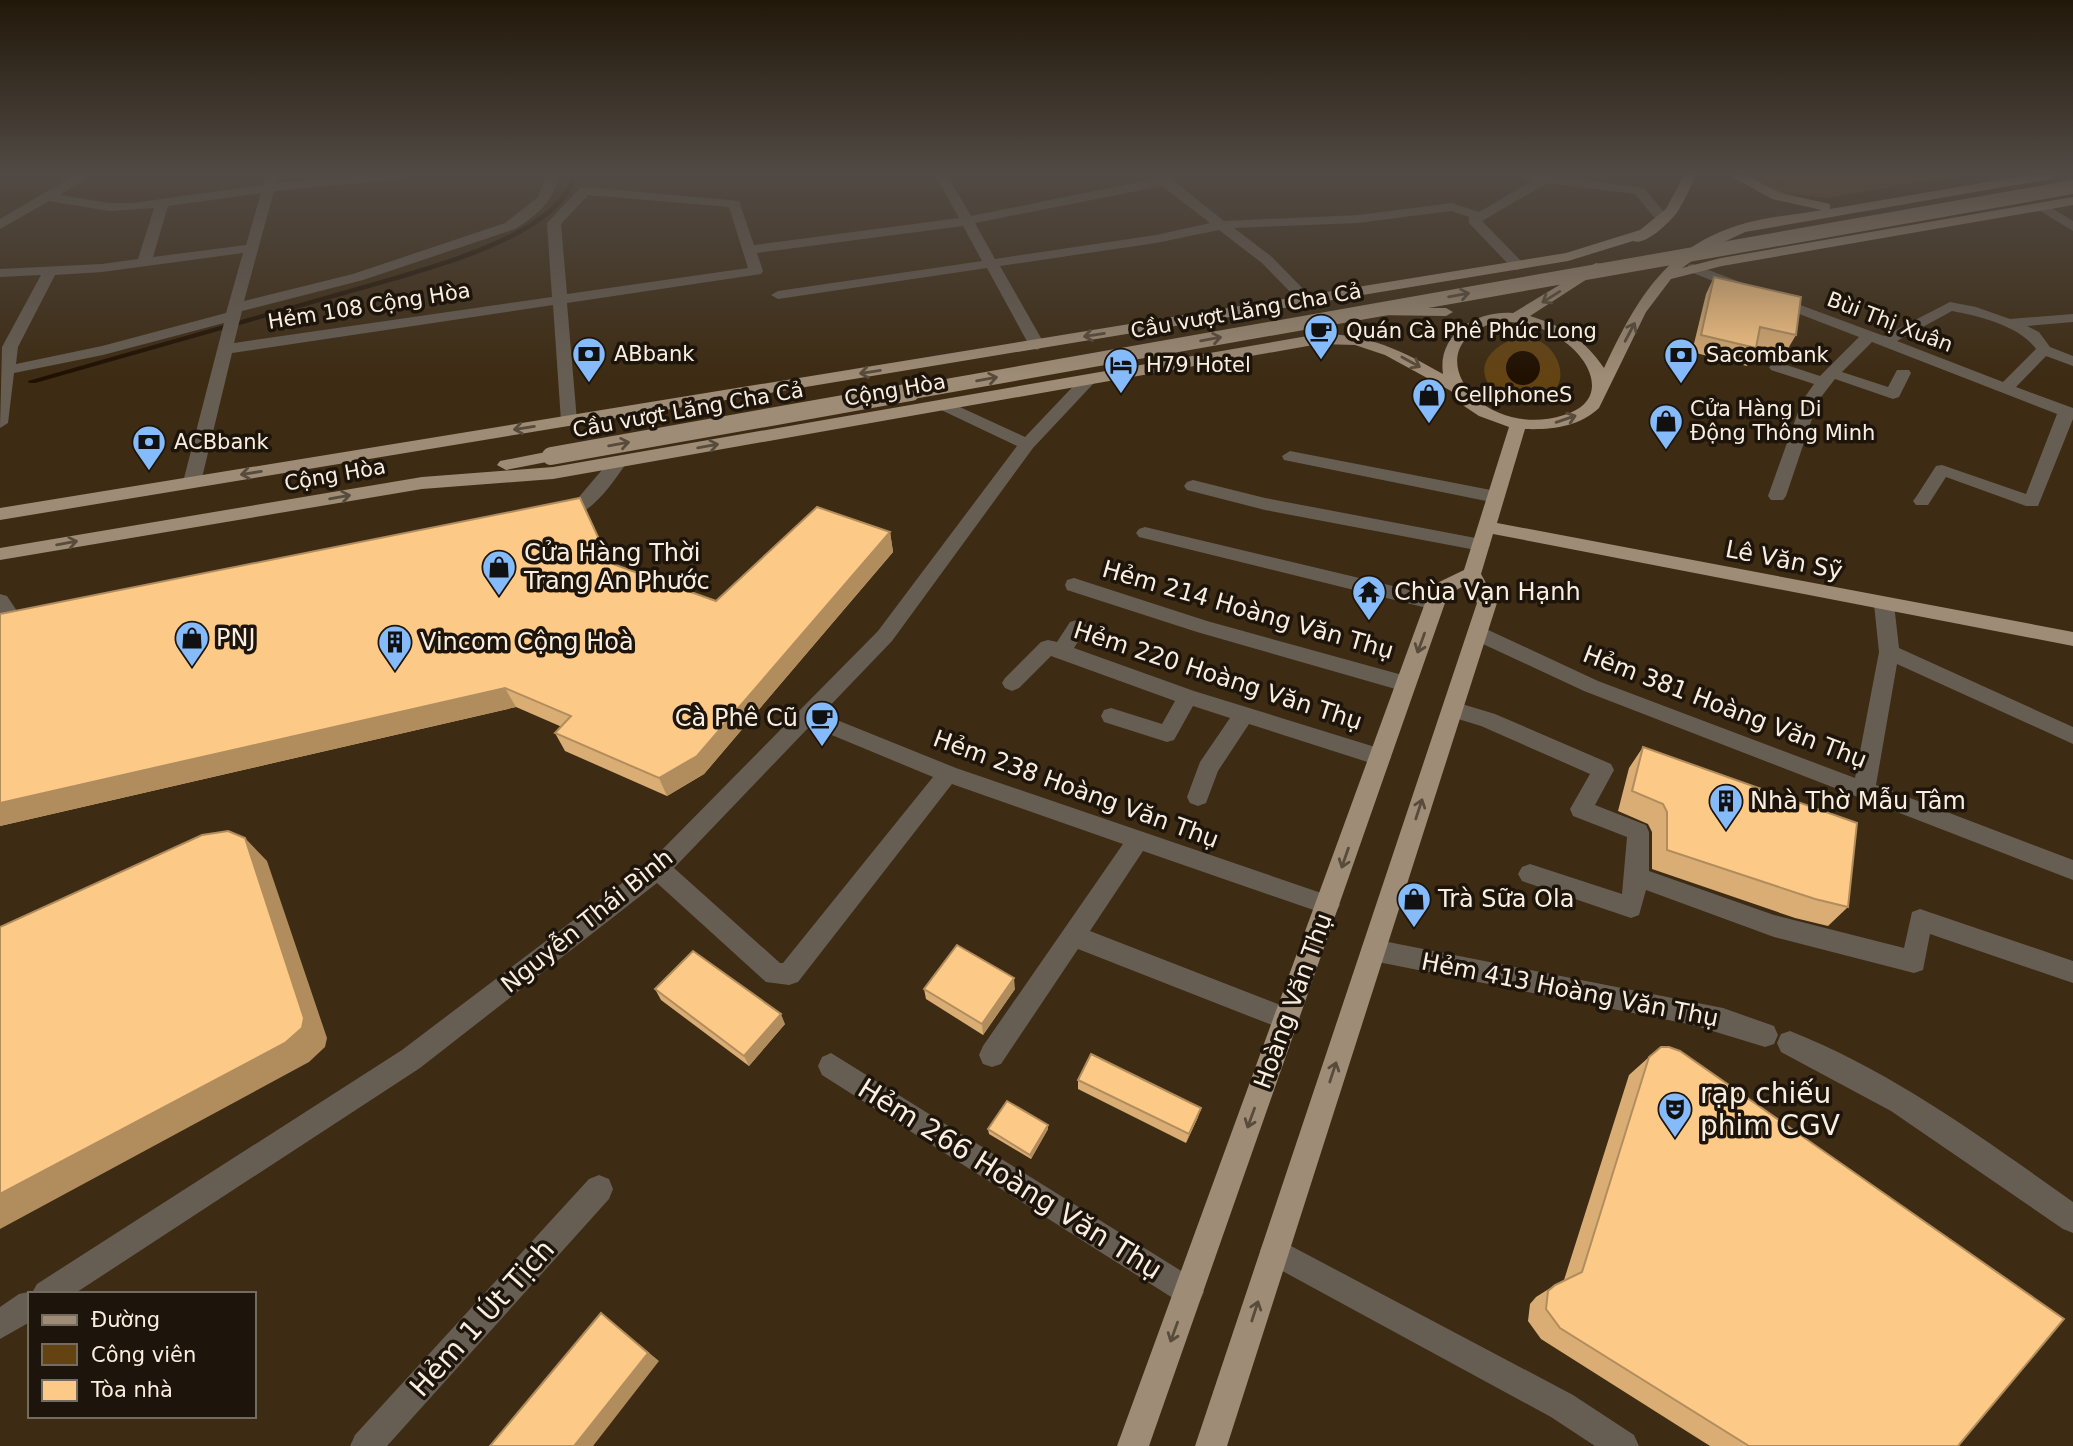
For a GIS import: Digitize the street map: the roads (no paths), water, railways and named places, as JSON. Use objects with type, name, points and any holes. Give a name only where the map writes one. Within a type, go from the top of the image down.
[{"type":"main road","name":"Cộng Hòa","points":[[0,514],[1518,266],[1589,253],[1619,242]]},
{"type":"main road","points":[[1519,316],[1632,242]]},
{"type":"main road","points":[[1600,389],[1596,369],[1584,352],[1562,333],[1539,321],[1519,316],[1481,322],[1468,330],[1451,353],[1455,387],[1482,412],[1496,419],[1518,424],[1549,424],[1573,418],[1593,405],[1651,293],[1664,277],[1710,242]]},
{"type":"main road","name":"Cầu vượt Lăng Cha Cả","points":[[422,483],[551,456],[1759,242]]},
{"type":"main road","points":[[1664,277],[1693,268],[1837,242]]},
{"type":"main road","name":"Cộng Hòa","points":[[1372,290],[1481,322]]},
{"type":"main road","points":[[1230,313],[1446,312]]},
{"type":"main road","name":"Cộng Hòa","points":[[0,554],[422,483],[553,473],[1337,338],[1377,345],[1455,387]]},
{"type":"main road","points":[[1211,1446],[1477,633],[1486,603],[1472,574],[1518,424]]},
{"type":"main road","name":"Lê Văn Sỹ","points":[[1484,536],[2073,639]]},
{"type":"main road","name":"Hoàng Văn Thụ","points":[[1133,1446],[1440,590],[1472,574]]},
{"type":"street","points":[[144,263],[150,242]]},
{"type":"street","name":"Hẻm 108 Cộng Hòa","points":[[192,482],[253,242]]},
{"type":"street","points":[[6,370],[103,350],[328,286],[465,242]]},
{"type":"street","points":[[556,242],[569,421]]},
{"type":"street","points":[[747,242],[749,250],[806,242]]},
{"type":"street","points":[[980,242],[1037,345]]},
{"type":"street","points":[[778,295],[1134,242]]},
{"type":"street","points":[[1243,242],[1274,267],[1307,301]]},
{"type":"street","points":[[1494,242],[1518,266]]},
{"type":"street","points":[[0,274],[49,273],[252,248]]},
{"type":"street","name":"Hẻm 108 Cộng Hòa","points":[[227,341],[756,271],[749,250]]},
{"type":"street","name":"Bùi Thị Xuân","points":[[1693,268],[2070,413]]},
{"type":"street","points":[[0,423],[6,370],[5,348],[49,273]]},
{"type":"street","points":[[1885,342],[1951,306],[2010,324],[2034,335],[2044,350],[2073,361]]},
{"type":"street","points":[[2010,324],[2073,318]]},
{"type":"street","points":[[1777,496],[1810,401],[1827,377],[1868,335]]},
{"type":"street","points":[[2006,388],[2044,350]]},
{"type":"street","points":[[1777,367],[1827,377],[1890,401],[1903,373]]},
{"type":"street","name":"Nguyễn Thái Bình","points":[[50,1292],[411,1059],[658,869],[809,717],[902,615],[980,503],[1027,444],[1088,380]]},
{"type":"street","points":[[943,405],[1027,444]]},
{"type":"street","points":[[1922,501],[1942,470],[2032,502],[2070,413]]},
{"type":"street","points":[[1281,472],[1292,450],[1496,497]]},
{"type":"street","points":[[539,517],[579,509],[619,461]]},
{"type":"street","points":[[1193,486],[1265,504],[1484,536]]},
{"type":"street","points":[[1144,533],[1435,603]]},
{"type":"street","name":"Hẻm 214 Hoàng Văn Thụ","points":[[1074,585],[1204,627],[1406,684]]},
{"type":"street","points":[[0,601],[12,619],[52,611]]},
{"type":"street","points":[[1864,790],[1889,653],[1884,604]]},
{"type":"street","points":[[1060,652],[1077,627]]},
{"type":"street","name":"Hẻm 381 Hoàng Văn Thụ","points":[[1477,633],[1591,686],[2073,870]]},
{"type":"street","name":"Hẻm 220 Hoàng Văn Thụ","points":[[1013,683],[1048,647],[1243,716],[1380,758]]},
{"type":"street","points":[[1889,653],[2073,736]]},
{"type":"street","points":[[1111,716],[1167,733],[1188,697]]},
{"type":"street","points":[[1452,709],[1488,720],[1603,770],[1581,809],[1638,832],[1637,877],[1631,908],[1530,874]]},
{"type":"street","points":[[1198,797],[1208,768],[1243,716]]},
{"type":"street","name":"Hẻm 238 Hoàng Văn Thụ","points":[[809,717],[948,774],[1328,905]]},
{"type":"street","points":[[658,869],[775,974],[789,974],[948,774]]},
{"type":"street","points":[[992,1055],[1138,840]]},
{"type":"street","points":[[1637,877],[1774,926],[1914,962],[1920,920],[2073,972]]},
{"type":"street","points":[[1073,936],[1287,1019]]},
{"type":"street","name":"Hẻm 413 Hoàng Văn Thụ","points":[[1373,950],[1693,1013],[1778,1039],[1855,1075],[1938,1124],[2073,1219]]},
{"type":"street","name":"Hẻm 266 Hoàng Văn Thụ","points":[[831,1066],[1189,1292]]},
{"type":"street","name":"Hẻm 1 Út Tịch","points":[[366,1446],[598,1189]]},
{"type":"street","points":[[1274,1251],[1562,1406],[1623,1446]]},
{"type":"street","points":[[0,1324],[28,1306]]},
{"type":"waterway","points":[[32,381],[398,277],[453,260],[496,242]]},
{"type":"place","name":"Quán Cà Phê Phúc Long","points":[[1321,361]]},
{"type":"place","name":"ABbank","points":[[589,384]]},
{"type":"place","name":"Sacombank","points":[[1681,385]]},
{"type":"place","name":"H79 Hotel","points":[[1121,395]]},
{"type":"place","name":"CellphoneS","points":[[1429,425]]},
{"type":"place","name":"Cửa Hàng Di Động Thông Minh","points":[[1666,451]]},
{"type":"place","name":"ACBbank","points":[[149,472]]},
{"type":"place","name":"Cửa Hàng Thời Trang An Phước","points":[[499,597]]},
{"type":"place","name":"Chùa Vạn Hạnh","points":[[1369,622]]},
{"type":"place","name":"PNJ","points":[[192,668]]},
{"type":"place","name":"Vincom Cộng Hoà","points":[[395,672]]},
{"type":"place","name":"Cà Phê Cũ","points":[[822,748]]},
{"type":"place","name":"Nhà Thờ Mẫu Tâm","points":[[1726,831]]},
{"type":"place","name":"Trà Sữa Ola","points":[[1414,929]]},
{"type":"place","name":"rạp chiếu phim CGV","points":[[1675,1139]]}]
